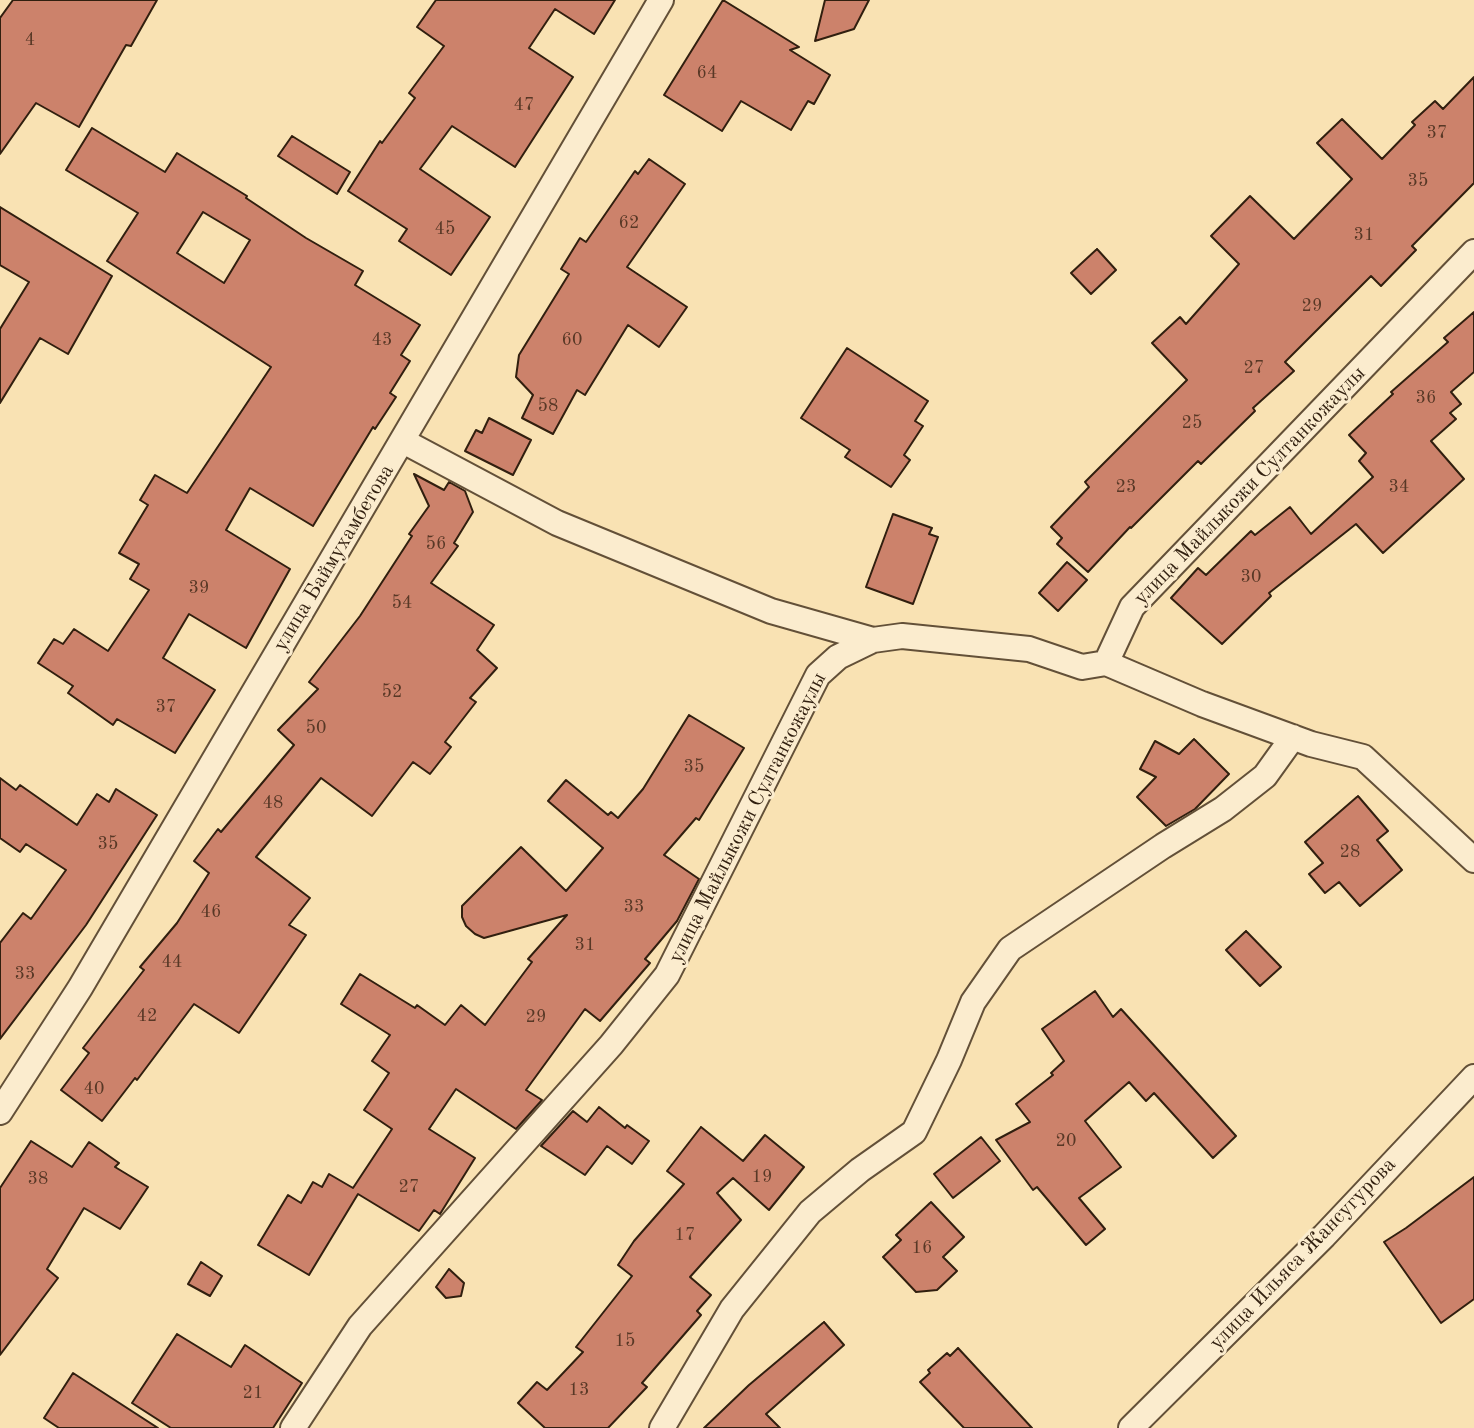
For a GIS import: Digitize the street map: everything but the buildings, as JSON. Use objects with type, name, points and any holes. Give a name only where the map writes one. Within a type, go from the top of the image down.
[{"type":"street","name":"улица Баймухамбетова","points":[[0,1112],[80,988],[661,0]]},
{"type":"street","name":"улица Майлыкожи Султанкожаулы","points":[[293,1428],[360,1326],[611,1045],[667,975],[818,675],[838,657],[873,640],[902,636],[1029,649],[1082,667],[1106,663],[1132,607],[1474,252]]},
{"type":"street","points":[[403,441],[557,523],[771,611],[873,640]]},
{"type":"street","points":[[1106,663],[1202,704],[1293,737],[1363,757],[1474,860]]},
{"type":"street","points":[[662,1428],[732,1309],[810,1212],[860,1170],[914,1132],[949,1060],[973,1002],[1010,949],[1143,859],[1223,809],[1265,776],[1293,737]]},
{"type":"street","name":"улица Ильяса Жансугурова","points":[[1131,1428],[1324,1236],[1474,1077]]}]
